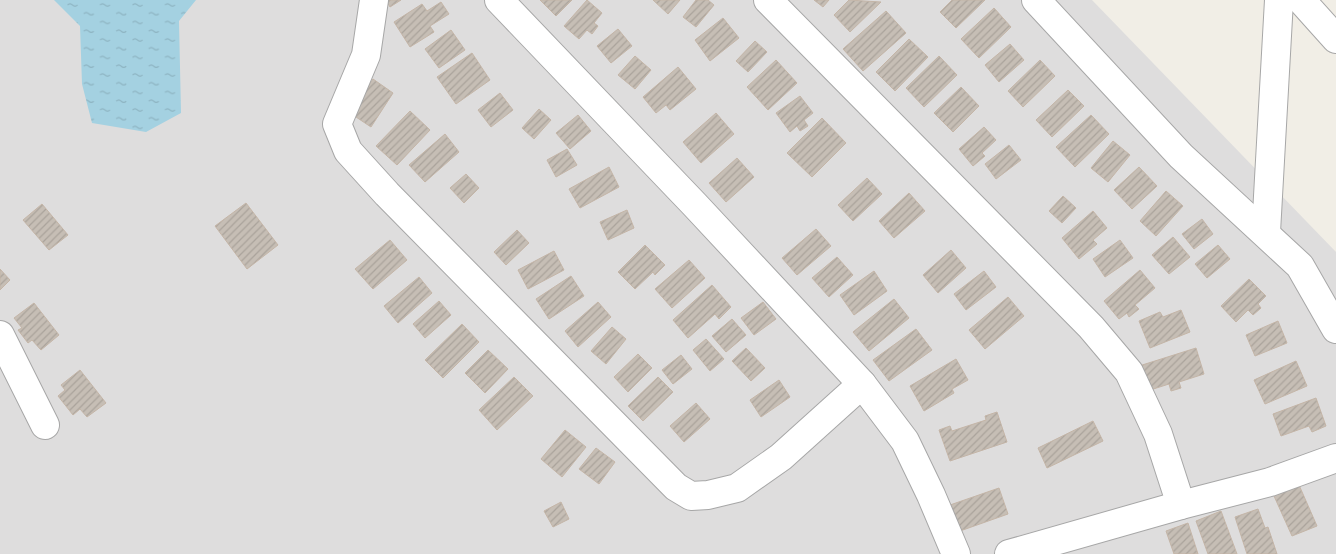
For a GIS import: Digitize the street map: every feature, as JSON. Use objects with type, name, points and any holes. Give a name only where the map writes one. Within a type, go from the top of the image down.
[{"type":"street","points":[[374,0],[366,55],[337,124],[348,151],[386,194],[676,487],[691,496],[708,495],[737,488],[781,457],[862,384]]},
{"type":"street","points":[[498,0],[696,205],[862,384],[905,441],[956,554]]},
{"type":"street","points":[[768,0],[1091,327],[1129,372],[1158,434],[1181,505]]},
{"type":"street","points":[[1036,0],[1182,156],[1266,232],[1300,266],[1336,328]]},
{"type":"street","points":[[1266,232],[1275,40],[1279,0]]},
{"type":"street","points":[[1307,3],[1336,39]]},
{"type":"street","points":[[0,334],[45,425]]},
{"type":"street","points":[[1009,554],[1270,482],[1336,458]]},
{"type":"shaded area","points":[[0,0],[1092,0],[1336,252],[1336,554],[0,554]]},
{"type":"water","points":[[54,0],[196,0],[179,21],[181,113],[146,132],[92,123],[82,84],[80,26]]},
{"type":"building","points":[[386,0],[401,0],[390,7]]},
{"type":"building","points":[[540,0],[572,0],[556,16]]},
{"type":"building","points":[[587,0],[602,13],[594,23],[598,26],[592,34],[587,30],[579,39],[564,26]]},
{"type":"building","points":[[653,0],[680,0],[668,14]]},
{"type":"building","points":[[696,0],[708,0],[714,5],[696,27],[683,17]]},
{"type":"building","points":[[814,0],[829,0],[823,7]]},
{"type":"building","points":[[849,0],[881,2],[850,32],[834,15]]},
{"type":"building","points":[[952,0],[985,0],[956,28],[940,12]]},
{"type":"building","points":[[441,2],[449,14],[430,26],[434,32],[410,47],[394,22],[422,4],[427,11]]},
{"type":"building","points":[[994,8],[1011,27],[979,58],[961,39]]},
{"type":"building","points":[[886,11],[906,33],[863,71],[843,49]]},
{"type":"building","points":[[723,18],[739,38],[710,61],[695,40]]},
{"type":"building","points":[[618,29],[632,46],[611,63],[597,46]]},
{"type":"building","points":[[451,30],[465,50],[439,68],[425,49]]},
{"type":"building","points":[[909,39],[928,57],[895,91],[876,72]]},
{"type":"building","points":[[755,41],[767,52],[748,72],[736,61]]},
{"type":"building","points":[[1010,44],[1024,60],[999,82],[985,65]]},
{"type":"building","points":[[472,53],[490,80],[456,104],[437,77]]},
{"type":"building","points":[[635,56],[651,70],[635,89],[618,75]]},
{"type":"building","points":[[939,56],[957,75],[924,107],[906,88]]},
{"type":"building","points":[[776,60],[797,83],[768,110],[747,87]]},
{"type":"building","points":[[1040,60],[1055,76],[1023,107],[1008,91]]},
{"type":"building","points":[[678,67],[696,89],[670,110],[666,105],[656,113],[643,97]]},
{"type":"building","points":[[373,79],[393,93],[371,127],[350,113]]},
{"type":"building","points":[[961,87],[979,106],[953,132],[934,113]]},
{"type":"building","points":[[1068,90],[1084,106],[1052,137],[1036,120]]},
{"type":"building","points":[[500,93],[513,110],[491,127],[478,110]]},
{"type":"building","points":[[800,96],[813,113],[804,120],[808,126],[800,131],[797,126],[790,132],[776,113]]},
{"type":"building","points":[[539,109],[551,120],[534,139],[522,128]]},
{"type":"building","points":[[410,111],[430,130],[397,165],[376,146]]},
{"type":"building","points":[[716,113],[734,134],[701,163],[683,142]]},
{"type":"building","points":[[578,115],[591,131],[570,149],[556,133]]},
{"type":"building","points":[[1091,115],[1109,134],[1075,167],[1056,147]]},
{"type":"building","points":[[822,118],[846,143],[812,177],[787,153]]},
{"type":"building","points":[[984,127],[996,140],[982,153],[985,156],[973,166],[959,149]]},
{"type":"building","points":[[445,134],[459,152],[425,182],[409,165]]},
{"type":"building","points":[[1113,141],[1130,155],[1108,182],[1091,168]]},
{"type":"building","points":[[1009,145],[1021,160],[996,179],[985,164]]},
{"type":"building","points":[[567,149],[577,165],[556,177],[547,160]]},
{"type":"building","points":[[737,158],[754,177],[726,202],[709,183]]},
{"type":"building","points":[[609,167],[619,187],[580,208],[569,189]]},
{"type":"building","points":[[1139,167],[1157,186],[1132,209],[1114,190]]},
{"type":"building","points":[[466,174],[479,188],[464,203],[450,188]]},
{"type":"building","points":[[867,178],[882,194],[853,221],[838,205]]},
{"type":"building","points":[[1166,191],[1183,206],[1156,236],[1140,221]]},
{"type":"building","points":[[909,193],[925,211],[894,238],[879,221]]},
{"type":"building","points":[[1063,196],[1076,208],[1062,223],[1049,211]]},
{"type":"building","points":[[246,203],[278,245],[247,269],[215,226]]},
{"type":"building","points":[[42,204],[68,235],[49,250],[23,220]]},
{"type":"building","points":[[627,210],[634,228],[608,240],[600,222]]},
{"type":"building","points":[[1093,211],[1107,228],[1093,240],[1097,244],[1079,259],[1062,238]]},
{"type":"building","points":[[1202,219],[1213,234],[1194,249],[1182,234]]},
{"type":"building","points":[[816,229],[831,246],[797,275],[782,258]]},
{"type":"building","points":[[517,230],[529,243],[506,265],[494,252]]},
{"type":"building","points":[[1173,237],[1190,257],[1169,274],[1152,255]]},
{"type":"building","points":[[390,240],[407,260],[373,289],[355,269]]},
{"type":"building","points":[[1120,240],[1133,258],[1105,277],[1093,259]]},
{"type":"building","points":[[645,245],[665,265],[655,275],[653,272],[635,289],[618,272]]},
{"type":"building","points":[[1218,245],[1230,259],[1207,278],[1195,264]]},
{"type":"building","points":[[951,250],[966,268],[938,293],[923,275]]},
{"type":"building","points":[[554,251],[564,270],[528,289],[518,270]]},
{"type":"building","points":[[837,257],[853,275],[829,297],[812,278]]},
{"type":"building","points":[[689,260],[705,278],[672,308],[655,289]]},
{"type":"building","points":[[0,269],[10,280],[0,290]]},
{"type":"building","points":[[1140,270],[1155,288],[1135,305],[1139,309],[1129,317],[1127,313],[1119,319],[1104,301]]},
{"type":"building","points":[[874,271],[887,291],[854,315],[840,295]]},
{"type":"building","points":[[984,271],[996,287],[966,310],[954,294]]},
{"type":"building","points":[[571,276],[584,296],[549,319],[536,299]]},
{"type":"building","points":[[419,277],[432,293],[398,323],[384,306]]},
{"type":"building","points":[[1249,279],[1266,296],[1258,304],[1261,308],[1253,315],[1248,310],[1236,322],[1221,306]]},
{"type":"building","points":[[712,285],[731,307],[719,319],[715,314],[688,338],[673,320]]},
{"type":"building","points":[[1008,297],[1024,316],[985,349],[969,330]]},
{"type":"building","points":[[894,299],[909,318],[869,351],[853,332]]},
{"type":"building","points":[[439,301],[451,315],[425,338],[413,324]]},
{"type":"building","points":[[598,302],[611,317],[578,347],[565,331]]},
{"type":"building","points":[[763,302],[776,319],[754,335],[741,318]]},
{"type":"building","points":[[34,303],[59,335],[41,350],[32,340],[28,343],[18,330],[22,328],[14,318]]},
{"type":"building","points":[[1181,310],[1190,332],[1150,348],[1139,321],[1160,312],[1163,317]]},
{"type":"building","points":[[732,319],[746,335],[726,352],[712,336]]},
{"type":"building","points":[[1278,321],[1287,343],[1255,356],[1246,335]]},
{"type":"building","points":[[462,324],[479,342],[443,378],[425,360]]},
{"type":"building","points":[[612,327],[626,339],[606,364],[591,351]]},
{"type":"building","points":[[916,329],[932,350],[889,381],[873,360]]},
{"type":"building","points":[[706,339],[724,359],[710,371],[693,350]]},
{"type":"building","points":[[746,348],[765,368],[751,381],[732,361]]},
{"type":"building","points":[[1196,348],[1204,374],[1179,382],[1181,388],[1171,391],[1169,384],[1147,391],[1139,366]]},
{"type":"building","points":[[488,350],[508,369],[485,393],[465,373]]},
{"type":"building","points":[[638,354],[652,368],[628,392],[614,377]]},
{"type":"building","points":[[681,355],[692,369],[673,384],[662,370]]},
{"type":"building","points":[[956,359],[968,380],[952,389],[954,393],[924,411],[910,386]]},
{"type":"building","points":[[1296,361],[1307,386],[1265,404],[1254,380]]},
{"type":"building","points":[[80,370],[106,403],[87,417],[80,409],[73,415],[58,396],[65,390],[61,385]]},
{"type":"building","points":[[514,377],[533,396],[497,430],[479,410]]},
{"type":"building","points":[[658,377],[673,392],[643,421],[628,406]]},
{"type":"building","points":[[779,380],[790,397],[761,417],[750,400]]},
{"type":"building","points":[[1316,398],[1326,426],[1312,432],[1309,426],[1281,436],[1273,414]]},
{"type":"building","points":[[696,403],[710,419],[684,442],[670,426]]},
{"type":"building","points":[[997,412],[1007,442],[950,461],[939,430],[950,426],[952,431],[986,420],[985,416]]},
{"type":"building","points":[[1093,421],[1103,441],[1047,468],[1038,448]]},
{"type":"building","points":[[565,430],[586,447],[562,477],[541,459]]},
{"type":"building","points":[[596,448],[615,462],[599,484],[579,469]]},
{"type":"building","points":[[1299,485],[1317,526],[1292,536],[1274,496]]},
{"type":"building","points":[[999,488],[1008,514],[960,531],[950,505]]},
{"type":"building","points":[[561,502],[569,519],[553,527],[544,511]]},
{"type":"building","points":[[1258,509],[1265,528],[1268,527],[1277,554],[1247,554],[1235,517]]},
{"type":"building","points":[[1221,511],[1237,554],[1208,554],[1196,521]]},
{"type":"building","points":[[1188,523],[1198,554],[1174,554],[1166,531]]}]
